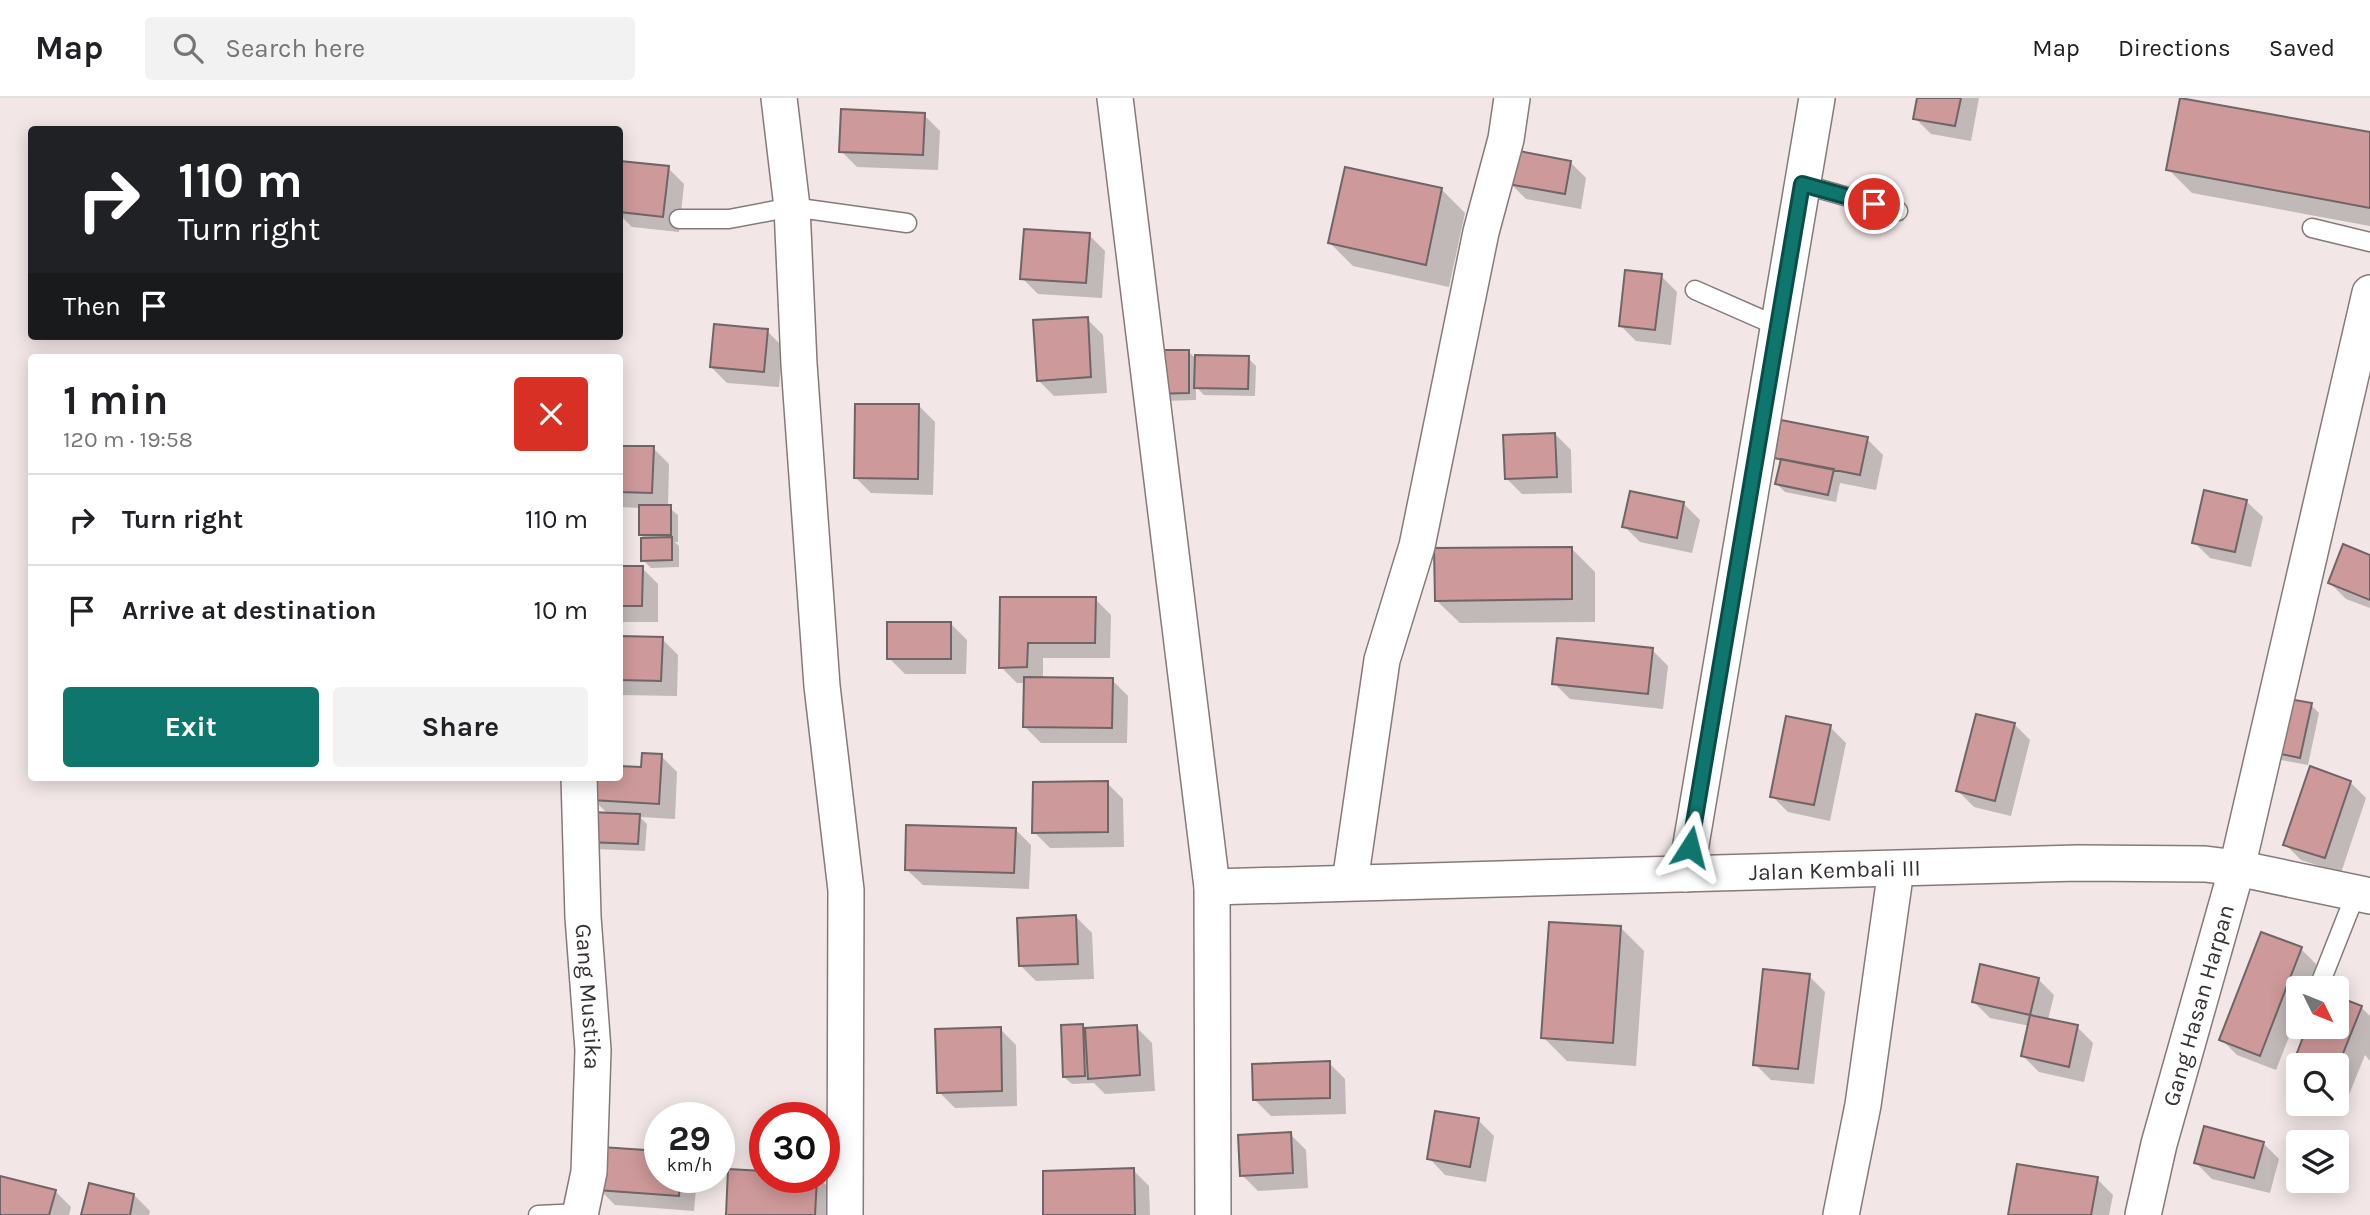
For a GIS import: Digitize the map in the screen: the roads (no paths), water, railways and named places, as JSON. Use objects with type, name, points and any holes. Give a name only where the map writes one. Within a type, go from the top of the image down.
[{"type":"street","points":[[779,98],[792,207],[799,364],[822,686],[846,890],[845,1215]]},
{"type":"street","points":[[1115,98],[1212,887],[1213,1215]]},
{"type":"street","points":[[1350,882],[1382,660],[1416,547],[1481,232],[1506,139],[1512,98]]},
{"type":"street","points":[[1686,874],[1817,98]]},
{"type":"street","name":"Gang Hasan Harpan","points":[[2143,1215],[2159,1144],[2237,868],[2370,293]]},
{"type":"street","name":"Gang Mustika","points":[[579,781],[583,917],[593,1049],[589,1172],[581,1214]]},
{"type":"street","name":"Jalan Kembali III","points":[[1212,887],[2078,863],[2190,863],[2237,868],[2363,894]]},
{"type":"street","points":[[1841,1215],[1863,1105],[1896,869]]},
{"type":"lane","points":[[1802,184],[1898,211]]},
{"type":"lane","points":[[679,219],[729,219],[792,207],[907,223]]},
{"type":"lane","points":[[2312,228],[2370,242]]},
{"type":"lane","points":[[1695,290],[1777,326]]},
{"type":"lane","points":[[2324,976],[2363,894]]},
{"type":"lane","points":[[538,1215],[581,1214]]}]
